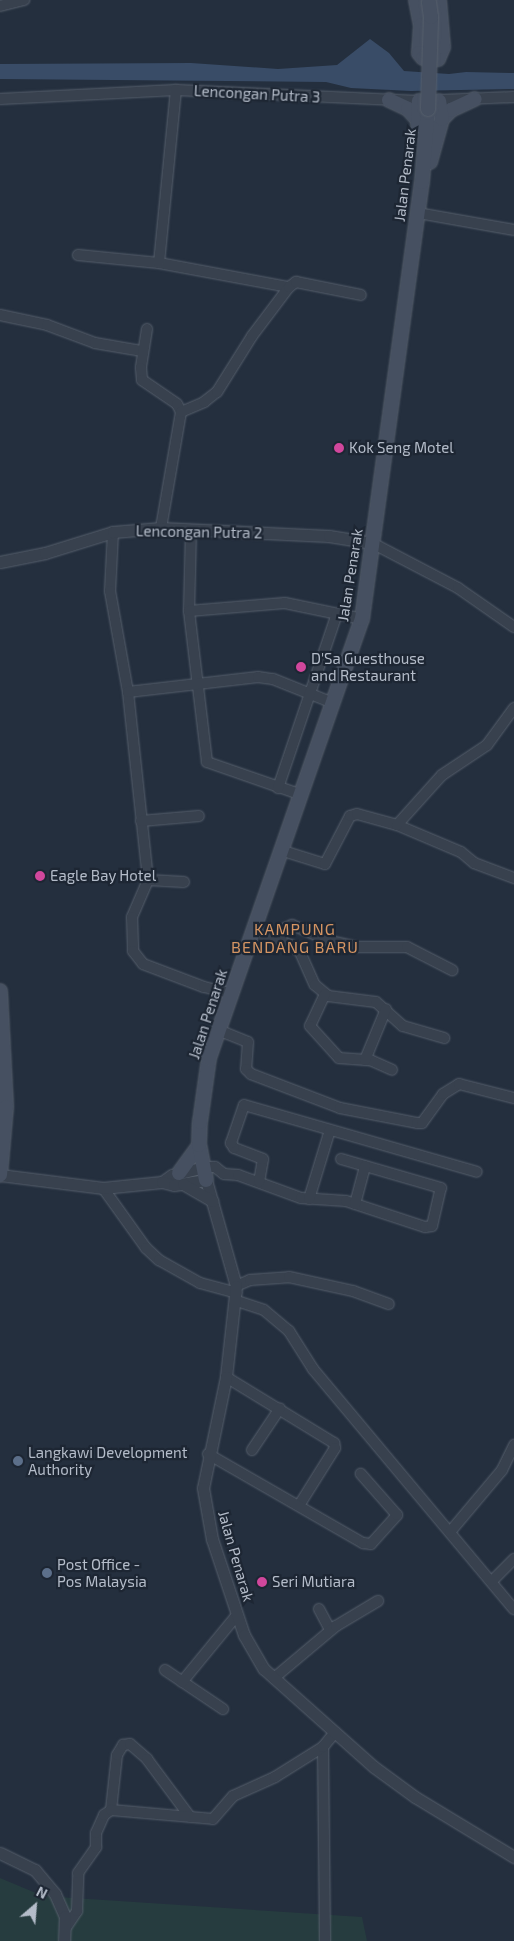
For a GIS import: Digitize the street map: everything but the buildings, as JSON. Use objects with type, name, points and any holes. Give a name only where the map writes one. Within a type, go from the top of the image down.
[{"type":"main road","name":"Jalan Penarak","points":[[205,1174],[199,1145],[204,1084],[218,1030],[298,794],[333,703],[362,619],[422,182],[429,104],[431,17],[428,0]]},
{"type":"main road","points":[[422,182],[442,120],[451,110],[475,99]]},
{"type":"main road","points":[[389,100],[408,109],[418,120]]},
{"type":"main road","points":[[416,219],[412,204],[418,120],[429,104],[442,120]]},
{"type":"main road","points":[[0,991],[6,1107],[0,1175]]},
{"type":"main road","points":[[181,1178],[199,1145]]},
{"type":"street","points":[[0,6],[24,0]]},
{"type":"street","points":[[158,262],[176,90]]},
{"type":"street","name":"Lencongan Putra 3","points":[[0,98],[176,90],[389,100],[429,104],[514,97]]},
{"type":"street","points":[[416,219],[514,230]]},
{"type":"street","points":[[78,255],[158,262],[288,287]]},
{"type":"street","points":[[181,412],[204,402],[217,392],[288,287],[302,280],[361,295]]},
{"type":"street","points":[[0,315],[47,325],[95,343],[142,351]]},
{"type":"street","points":[[147,329],[142,351],[142,380],[177,404],[181,412],[161,528]]},
{"type":"street","name":"Lencongan Putra 2","points":[[0,562],[45,553],[114,532],[161,528],[329,536],[372,543]]},
{"type":"street","points":[[191,530],[189,611],[206,762],[298,794]]},
{"type":"street","points":[[114,532],[110,591],[128,692],[148,880],[132,917],[130,932],[136,960],[204,987],[231,993]]},
{"type":"street","points":[[372,543],[458,588],[514,627]]},
{"type":"street","points":[[189,611],[285,603],[362,619]]},
{"type":"street","points":[[278,788],[337,614]]},
{"type":"street","points":[[128,692],[258,677],[273,679],[333,703]]},
{"type":"street","points":[[397,825],[442,775],[487,745],[514,708]]},
{"type":"street","points":[[280,850],[325,864],[350,816],[357,814],[397,825],[461,852],[474,863],[514,878]]},
{"type":"street","points":[[141,821],[198,816]]},
{"type":"street","points":[[148,880],[184,882]]},
{"type":"street","points":[[280,940],[285,928],[292,925],[330,941],[358,947],[407,947],[452,970]]},
{"type":"street","points":[[252,933],[280,940],[300,952],[315,985],[325,994],[338,1000],[376,1002],[403,1026],[444,1038]]},
{"type":"street","points":[[325,994],[310,1026],[339,1058],[365,1060],[392,1070]]},
{"type":"street","points":[[365,1060],[386,1009]]},
{"type":"street","points":[[218,1030],[248,1042],[246,1069],[251,1074],[340,1108],[422,1123],[443,1094],[459,1084],[514,1098]]},
{"type":"street","points":[[259,1182],[263,1159],[234,1148],[231,1143],[244,1105],[477,1172]]},
{"type":"street","points":[[309,1199],[330,1130]]},
{"type":"street","points":[[0,1175],[103,1188],[162,1182],[205,1174],[224,1174],[259,1182],[309,1199],[355,1204],[425,1227],[432,1226],[442,1192],[438,1186],[341,1159]]},
{"type":"street","points":[[355,1204],[366,1166]]},
{"type":"street","name":"Jalan Penarak","points":[[205,1174],[237,1294],[226,1377],[204,1471],[205,1504],[217,1557],[237,1616],[256,1656],[274,1678],[374,1767],[415,1797],[514,1857]]},
{"type":"street","points":[[181,1178],[212,1201]]},
{"type":"street","points":[[103,1188],[146,1248],[159,1260],[200,1283],[237,1294],[279,1320],[313,1369],[514,1609]]},
{"type":"street","points":[[237,1294],[250,1280],[290,1277],[343,1288],[389,1304]]},
{"type":"street","points":[[226,1377],[280,1408],[335,1445],[300,1504]]},
{"type":"street","points":[[252,1450],[280,1408]]},
{"type":"street","points":[[450,1532],[502,1470],[514,1446]]},
{"type":"street","points":[[208,1454],[300,1504],[363,1543],[371,1544],[397,1515],[362,1474]]},
{"type":"street","points":[[492,1581],[514,1559]]},
{"type":"street","points":[[274,1678],[330,1630],[378,1601]]},
{"type":"street","points":[[319,1609],[330,1630]]},
{"type":"street","points":[[182,1682],[237,1616]]},
{"type":"street","points":[[165,1670],[223,1709]]},
{"type":"street","points":[[111,1810],[213,1819],[233,1796],[275,1777],[323,1747],[335,1732]]},
{"type":"street","points":[[64,1935],[77,1911],[78,1873],[96,1847],[99,1824],[111,1810],[117,1755],[123,1745],[130,1744],[147,1758],[190,1817]]},
{"type":"street","points":[[323,1747],[325,1941]]},
{"type":"street","points":[[0,1853],[34,1870],[44,1880],[60,1904],[64,1935]]},
{"type":"green space","points":[[0,1878],[43,1896],[362,1917],[367,1941],[0,1941]]},
{"type":"water","points":[[370,39],[389,53],[404,71],[449,74],[466,72],[514,73],[514,89],[411,91],[351,88],[326,82],[0,79],[0,64],[191,63],[278,69],[337,65]]},
{"type":"place","name":"Kok Seng Motel","points":[[339,448]]},
{"type":"place","name":"D'Sa Guesthouse and Restaurant","points":[[301,667]]},
{"type":"place","name":"Eagle Bay Hotel","points":[[40,876]]},
{"type":"place","name":"Langkawi Development Authority","points":[[18,1461]]},
{"type":"place","name":"Post Office - Pos Malaysia","points":[[47,1573]]},
{"type":"place","name":"Seri Mutiara","points":[[262,1582]]},
{"type":"district","name":"KAMPUNG BENDANG BARU","points":[[295,938]]}]
